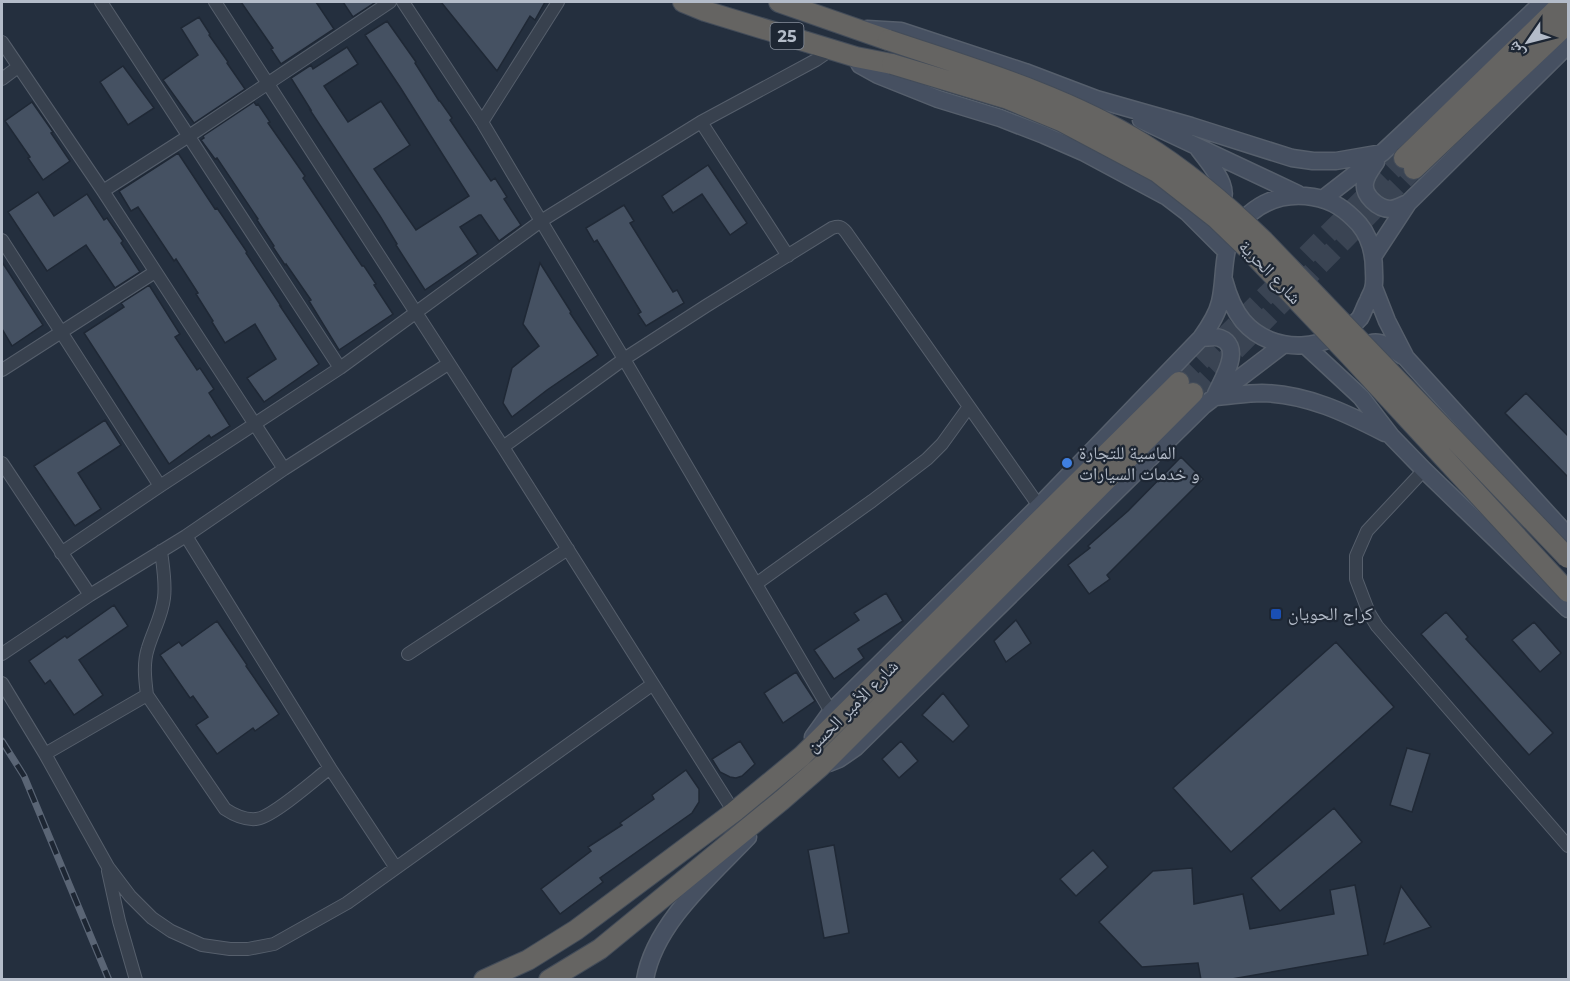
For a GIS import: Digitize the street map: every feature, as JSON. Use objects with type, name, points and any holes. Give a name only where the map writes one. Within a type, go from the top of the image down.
[{"type":"highway","name":"25","points":[[683,2],[705,11],[856,57]]},
{"type":"highway","name":"25","points":[[779,2],[844,25]]},
{"type":"highway","points":[[1564,2],[1409,163],[1569,23]]},
{"type":"highway","name":"شارع الحرية","points":[[844,25],[1022,86],[1063,103],[1142,143],[1171,162],[1230,208],[1264,241],[1569,558]]},
{"type":"highway","name":"شارع الحرية","points":[[856,57],[892,64],[1008,99],[1061,120],[1166,178],[1217,219],[1247,248],[1569,592]]},
{"type":"highway","name":"شارع الأمير الحسن","points":[[484,980],[528,960],[576,930],[734,812],[802,756],[1186,387],[820,767],[782,801],[600,949],[549,980]]},
{"type":"main road","points":[[1324,198],[1382,153],[1543,2]]},
{"type":"main road","name":"25","points":[[844,25],[901,31],[1025,72],[1096,99],[1298,194],[1324,198],[1347,211],[1365,231],[1374,255],[1374,288],[1360,317],[1336,337],[1306,346],[1283,345],[1262,336],[1243,321],[1231,302],[1224,280],[1226,251],[1236,229],[1252,211],[1274,199],[1298,194]]},
{"type":"main road","points":[[1374,255],[1408,203],[1569,45]]},
{"type":"main road","name":"25","points":[[856,57],[860,65],[878,75],[938,99],[1000,118],[1083,152],[1167,197],[1188,213],[1226,251]]},
{"type":"main road","points":[[1096,99],[1292,158],[1336,161],[1382,153]]},
{"type":"main road","points":[[1188,213],[1211,212],[1219,206],[1225,195],[1224,186],[1196,146]]},
{"type":"main road","points":[[1382,153],[1367,175],[1365,192],[1387,209],[1408,203]]},
{"type":"main road","points":[[802,756],[831,712],[1038,506],[1201,338],[1220,304],[1224,280]]},
{"type":"main road","points":[[1374,288],[1387,321],[1406,358]]},
{"type":"main road","points":[[1201,338],[1220,338],[1225,340],[1231,350],[1231,361],[1214,397]]},
{"type":"main road","points":[[1360,398],[1352,374],[1358,353],[1376,342],[1383,343],[1406,358],[1569,536]]},
{"type":"main road","points":[[820,767],[839,759],[855,748],[1203,406],[1283,345]]},
{"type":"main road","points":[[1306,346],[1360,398],[1390,436],[1569,609]]},
{"type":"main road","points":[[1214,397],[1262,393],[1315,401],[1342,411],[1390,436]]},
{"type":"main road","points":[[645,980],[657,944],[669,923],[782,801]]},
{"type":"street","points":[[101,2],[340,368]]},
{"type":"street","points":[[215,2],[503,447],[734,812]]},
{"type":"street","points":[[103,191],[390,2]]},
{"type":"street","points":[[403,2],[482,122],[831,712]]},
{"type":"street","points":[[482,122],[558,2]]},
{"type":"street","points":[[2,42],[103,191],[284,469]]},
{"type":"street","points":[[61,553],[340,368],[541,221],[701,122],[816,60],[832,49]]},
{"type":"street","points":[[2,79],[18,67]]},
{"type":"street","points":[[701,122],[788,256]]},
{"type":"street","points":[[503,447],[624,360],[706,306],[832,228],[839,226],[842,227],[1038,506]]},
{"type":"street","points":[[2,240],[160,486]]},
{"type":"street","points":[[2,370],[155,272]]},
{"type":"street","points":[[2,654],[448,364]]},
{"type":"street","points":[[756,584],[927,459],[942,444],[968,408]]},
{"type":"street","points":[[2,463],[90,595]]},
{"type":"street","points":[[1424,470],[1367,531],[1356,556],[1356,579],[1377,626],[1569,846]]},
{"type":"street","points":[[186,536],[330,768],[396,868]]},
{"type":"street","points":[[408,654],[568,549]]},
{"type":"street","points":[[162,551],[164,600],[147,650],[144,673],[147,695],[225,809],[235,815],[257,819],[269,815],[330,768]]},
{"type":"street","points":[[2,683],[45,754],[108,867],[130,896],[152,918],[171,932],[202,945],[230,949],[248,949],[274,944],[346,903],[653,684]]},
{"type":"street","points":[[45,754],[147,695]]},
{"type":"street","points":[[108,867],[119,921],[136,980]]},
{"type":"building","points":[[241,2],[316,2],[334,29],[281,64],[271,49],[273,48]]},
{"type":"building","points":[[343,2],[376,2],[353,17]]},
{"type":"building","points":[[441,2],[545,2],[535,20],[530,16],[497,71]]},
{"type":"building","points":[[199,17],[245,89],[194,123],[163,80],[198,55],[181,28]]},
{"type":"building","points":[[387,21],[416,62],[452,118],[450,120],[491,181],[495,178],[507,197],[504,199],[521,225],[499,241],[481,215],[460,227],[478,254],[425,290],[291,78],[311,65],[313,69],[347,47],[358,64],[324,86],[348,122],[381,101],[410,145],[374,169],[416,230],[469,196],[365,35]]},
{"type":"building","points":[[123,66],[154,108],[128,125],[100,82]]},
{"type":"building","points":[[32,102],[70,161],[43,180],[5,121]]},
{"type":"building","points":[[254,102],[258,104],[270,122],[268,123],[305,176],[303,178],[376,284],[374,285],[393,314],[339,350],[309,301],[311,300],[273,247],[258,219],[217,158],[215,159],[201,140],[203,136]]},
{"type":"building","points":[[178,153],[247,252],[319,364],[264,402],[247,378],[276,359],[255,324],[225,343],[196,294],[198,293],[176,259],[174,261],[138,207],[131,211],[119,191]]},
{"type":"building","points":[[708,165],[747,223],[730,235],[702,194],[673,213],[662,196]]},
{"type":"building","points":[[38,192],[54,216],[87,194],[104,220],[107,218],[123,241],[121,243],[140,272],[115,288],[86,245],[47,271],[8,212]]},
{"type":"building","points":[[624,205],[634,221],[630,223],[673,292],[677,290],[684,303],[646,326],[638,314],[641,312],[597,240],[594,242],[586,228]]},
{"type":"building","points":[[2,262],[43,325],[12,346],[2,329]]},
{"type":"building","points":[[540,263],[598,355],[512,417],[503,403],[512,368],[539,346],[523,324]]},
{"type":"building","points":[[149,285],[180,334],[175,337],[197,370],[200,368],[214,389],[209,393],[230,426],[211,438],[209,435],[169,464],[84,333],[124,307],[121,303]]},
{"type":"building","points":[[1526,393],[1569,437],[1569,478],[1505,413]]},
{"type":"building","points":[[105,420],[121,445],[78,473],[101,509],[75,526],[34,466]]},
{"type":"building","points":[[1181,457],[1203,479],[1107,575],[1110,579],[1089,594],[1068,565],[1090,548],[1088,546],[1128,511]]},
{"type":"building","points":[[886,593],[903,621],[858,649],[864,658],[834,679],[814,650],[859,620],[854,613]]},
{"type":"building","points":[[114,605],[128,626],[79,660],[103,695],[74,715],[50,680],[45,684],[29,661]]},
{"type":"building","points":[[1446,612],[1468,637],[1466,639],[1553,733],[1529,755],[1421,634]]},
{"type":"building","points":[[1016,620],[1031,643],[1006,662],[994,641]]},
{"type":"building","points":[[217,621],[279,714],[255,731],[253,728],[217,754],[196,725],[208,717],[193,696],[190,698],[160,655],[179,642],[182,646]]},
{"type":"building","points":[[1534,622],[1561,653],[1540,672],[1512,640]]},
{"type":"building","points":[[1336,642],[1394,707],[1231,852],[1173,788]]},
{"type":"building","points":[[796,672],[815,701],[783,723],[764,693]]},
{"type":"building","points":[[943,693],[969,726],[953,742],[922,715]]},
{"type":"building","points":[[740,741],[755,764],[742,776],[730,777],[720,772],[712,759]]},
{"type":"building","points":[[901,741],[918,761],[899,778],[882,759]]},
{"type":"building","points":[[1407,748],[1430,754],[1412,812],[1390,805]]},
{"type":"building","points":[[686,770],[699,789],[699,802],[692,813],[600,878],[603,882],[560,914],[541,889],[591,851],[588,847],[622,825],[620,823],[654,799],[652,795]]},
{"type":"building","points":[[1334,808],[1362,842],[1280,911],[1251,878]]},
{"type":"building","points":[[834,845],[849,933],[824,938],[808,850]]},
{"type":"building","points":[[1093,850],[1108,867],[1076,896],[1060,879]]},
{"type":"building","points":[[1192,868],[1194,904],[1243,894],[1250,929],[1334,914],[1330,890],[1355,885],[1368,955],[1226,980],[1201,980],[1198,963],[1142,967],[1099,922],[1153,871]]},
{"type":"building","points":[[1401,886],[1431,927],[1384,944]]},
{"type":"tunnel","points":[[1179,382],[1404,158]]},
{"type":"tunnel","points":[[1193,393],[1414,169]]},
{"type":"railway","points":[[2,741],[24,776],[109,980]]},
{"type":"place","name":"الماسية للتجارة و خدمات السيارات","points":[[1067,463]]},
{"type":"place","name":"كراج الحويان","points":[[1276,614]]}]
